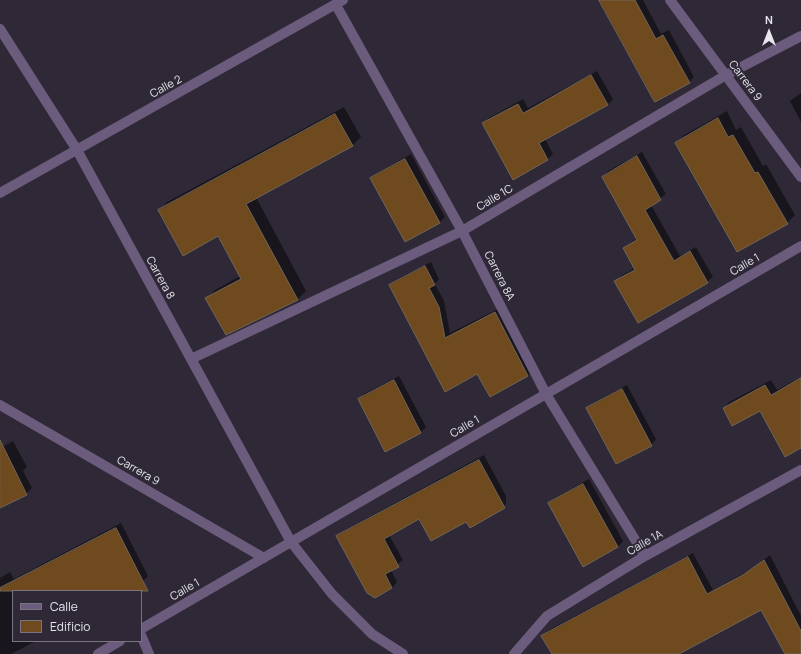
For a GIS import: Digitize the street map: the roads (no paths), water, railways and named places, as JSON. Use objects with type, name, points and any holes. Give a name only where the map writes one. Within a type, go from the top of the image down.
[{"type":"street","name":"Carrera 9","points":[[670,0],[801,177]]},
{"type":"street","name":"Calle 2","points":[[0,193],[339,2]]},
{"type":"street","name":"Carrera 8A","points":[[339,2],[462,231],[546,394],[645,556]]},
{"type":"street","name":"Carrera 8","points":[[0,29],[77,150],[291,542]]},
{"type":"street","name":"Calle 1C","points":[[191,360],[462,231],[726,75],[801,36]]},
{"type":"street","name":"Calle 1","points":[[142,628],[801,246]]},
{"type":"street","name":"Carrera 9","points":[[0,405],[264,558]]},
{"type":"street","name":"Calle 1A","points":[[514,654],[547,616],[645,556],[801,470]]},
{"type":"street","points":[[291,542],[332,594],[372,634],[403,654]]},
{"type":"street","points":[[142,638],[150,654]]},
{"type":"street","points":[[98,654],[118,642]]}]
